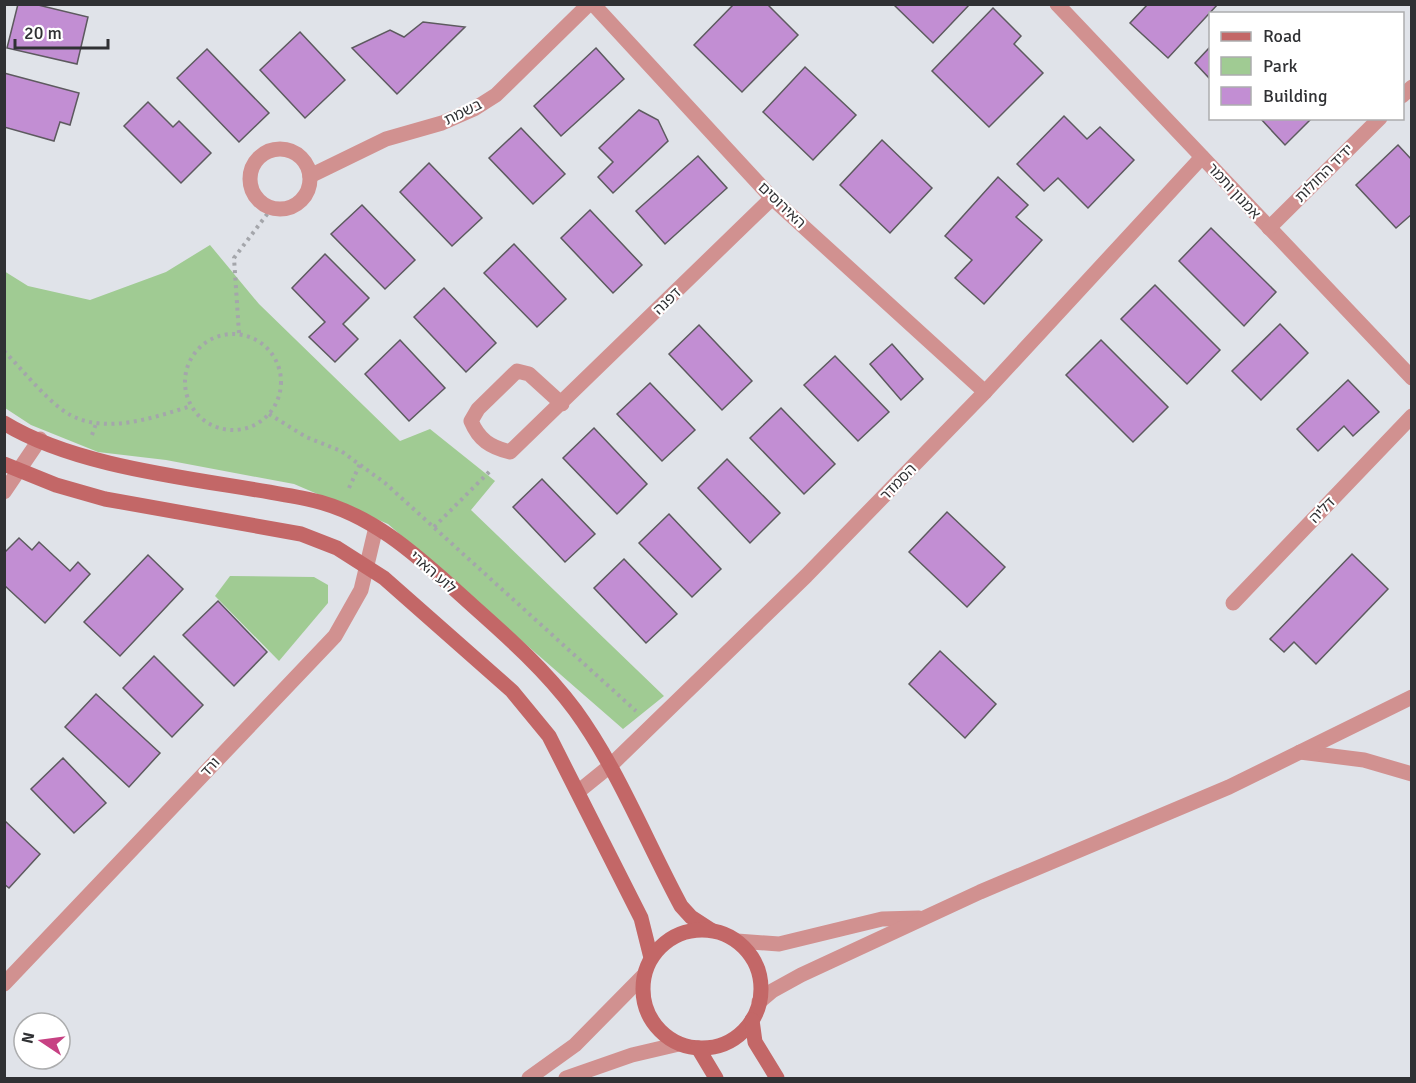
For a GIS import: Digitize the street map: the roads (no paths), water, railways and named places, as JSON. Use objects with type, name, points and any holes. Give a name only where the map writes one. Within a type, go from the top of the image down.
[{"type":"street","name":"בשמת","points":[[310,176],[386,139],[442,123],[474,109],[496,95],[591,4]]},
{"type":"street","name":"האירוסים","points":[[591,4],[772,198],[985,392]]},
{"type":"street","name":"אמנון ותמר","points":[[1057,4],[1412,378]]},
{"type":"street","name":"ידיד החולות","points":[[1269,228],[1378,120]]},
{"type":"street","points":[[270,150],[291,151],[300,156],[310,176],[305,197],[298,204],[280,210],[271,209],[260,203],[250,186],[252,166],[258,157],[270,150]]},
{"type":"street","name":"הסמדר","points":[[579,791],[609,766],[806,576],[985,392],[1202,157]]},
{"type":"street","name":"דפנה","points":[[562,404],[529,374],[517,371],[478,409],[471,421],[476,434],[492,448],[510,452],[562,404],[772,198]]},
{"type":"street","name":"דליה","points":[[1233,603],[1412,416]]},
{"type":"street","name":"לוע הארי","points":[[4,423],[40,439],[113,464],[311,499],[376,527],[424,563],[523,651],[574,709],[609,766],[681,906],[691,917],[711,930]]},
{"type":"street","points":[[4,492],[40,439]]},
{"type":"street","points":[[4,464],[56,485],[105,499],[301,534],[337,548],[367,565],[400,591],[512,691],[549,736],[579,791],[641,918],[651,958]]},
{"type":"street","name":"ורד","points":[[4,984],[335,636],[349,615],[361,590],[376,527]]},
{"type":"street","points":[[759,1002],[772,991],[801,975],[980,892],[1229,787],[1412,697]]},
{"type":"street","points":[[1300,752],[1364,760],[1412,774]]},
{"type":"street","points":[[737,941],[756,965],[760,983],[759,1002],[752,1020],[740,1034],[725,1044],[698,1048],[679,1044],[663,1034],[647,1012],[643,994],[644,975],[651,958],[663,944],[678,934],[696,929],[711,930],[737,941],[779,944],[882,920],[927,917]]},
{"type":"street","points":[[529,1078],[575,1045],[644,975]]},
{"type":"street","points":[[752,1020],[755,1042],[777,1078]]},
{"type":"street","points":[[566,1078],[632,1055],[679,1044]]},
{"type":"street","points":[[698,1048],[716,1078]]}]
